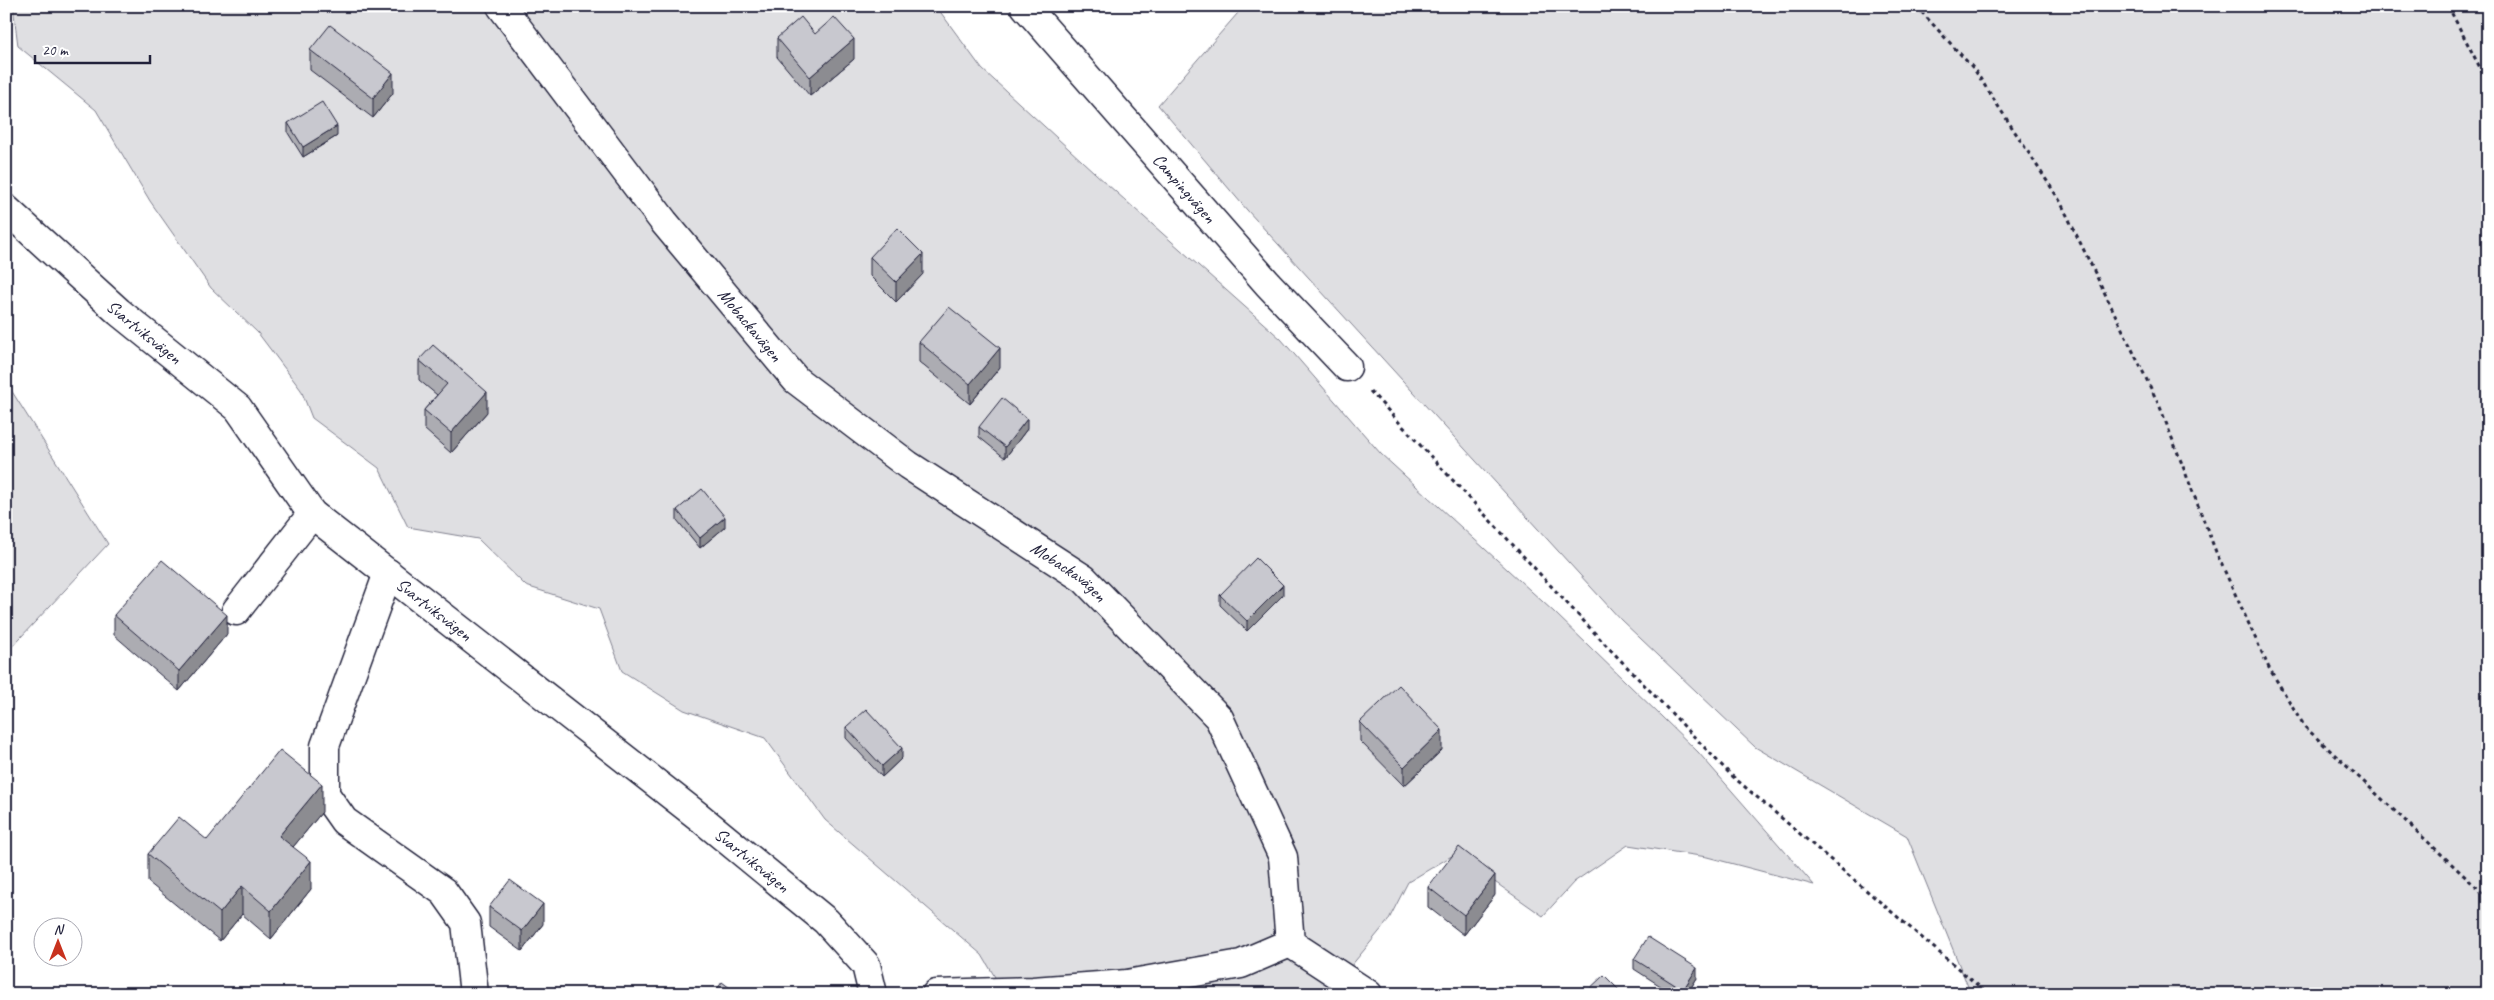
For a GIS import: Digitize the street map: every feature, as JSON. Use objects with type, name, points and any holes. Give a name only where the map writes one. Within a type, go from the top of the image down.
[{"type":"street","name":"Mobackavägen","points":[[501,6],[664,222],[796,380],[908,465],[1084,579],[1219,718],[1284,857],[1290,943]]},
{"type":"street","name":"Campingvägen","points":[[1025,6],[1268,284],[1347,367]]},
{"type":"street","name":"Svartviksvägen","points":[[6,209],[119,312],[238,408],[312,514],[698,816],[826,921],[866,965],[873,994]]},
{"type":"street","points":[[236,611],[312,514]]},
{"type":"street","points":[[388,573],[325,746],[325,794],[344,821],[444,892],[466,923],[474,994]]},
{"type":"street","points":[[936,994],[1033,991],[1127,984],[1242,964],[1290,943],[1368,994]]},
{"type":"path","points":[[1916,6],[1974,69],[2060,201],[2160,407],[2216,552],[2269,668],[2305,727],[2488,898]]},
{"type":"path","points":[[2448,6],[2488,83]]},
{"type":"path","points":[[1347,367],[1597,636],[1731,775],[1988,994]]},
{"type":"shaded area","points":[[13,6],[936,6],[982,69],[1107,184],[1281,339],[1381,454],[1554,612],[1698,752],[1814,885],[1707,857],[1628,845],[1574,882],[1543,916],[1455,854],[1408,882],[1388,921],[1328,994],[1005,994],[982,955],[825,820],[765,738],[684,710],[622,671],[599,609],[526,586],[478,539],[408,527],[379,468],[312,418],[301,390],[258,333],[211,288],[150,201],[96,110],[18,46]]},
{"type":"shaded area","points":[[1244,6],[2488,6],[2488,994],[1971,994],[1907,836],[1755,747],[1621,620],[1247,210],[1158,105]]},
{"type":"shaded area","points":[[6,382],[108,544],[6,653]]},
{"type":"building","points":[[801,17],[815,34],[834,17],[854,39],[810,77],[777,38]]},
{"type":"building","points":[[330,25],[393,73],[373,98],[310,50]]},
{"type":"building","points":[[322,102],[337,126],[303,147],[288,123]]},
{"type":"building","points":[[897,228],[923,254],[896,282],[870,257]]},
{"type":"building","points":[[949,307],[1000,348],[970,384],[919,342]]},
{"type":"building","points":[[433,345],[487,392],[451,433],[424,410],[447,384],[419,360]]},
{"type":"building","points":[[1002,398],[1027,419],[1005,447],[979,427]]},
{"type":"building","points":[[702,489],[725,517],[700,538],[677,510]]},
{"type":"building","points":[[1256,558],[1283,585],[1247,621],[1220,595]]},
{"type":"building","points":[[162,560],[227,615],[179,671],[114,615]]},
{"type":"building","points":[[1399,685],[1442,730],[1404,767],[1360,722]]},
{"type":"building","points":[[866,709],[902,748],[882,766],[846,727]]},
{"type":"building","points":[[280,750],[322,784],[279,836],[311,861],[271,911],[242,886],[220,913],[148,854],[179,817],[207,840]]},
{"type":"building","points":[[1459,847],[1495,875],[1464,915],[1428,887]]},
{"type":"building","points":[[510,880],[543,904],[522,931],[489,907]]},
{"type":"building","points":[[1648,937],[1697,968],[1683,990],[1634,959]]},
{"type":"building","points":[[1604,975],[1623,994],[1584,994]]},
{"type":"building","points":[[722,982],[738,994],[714,994]]}]
